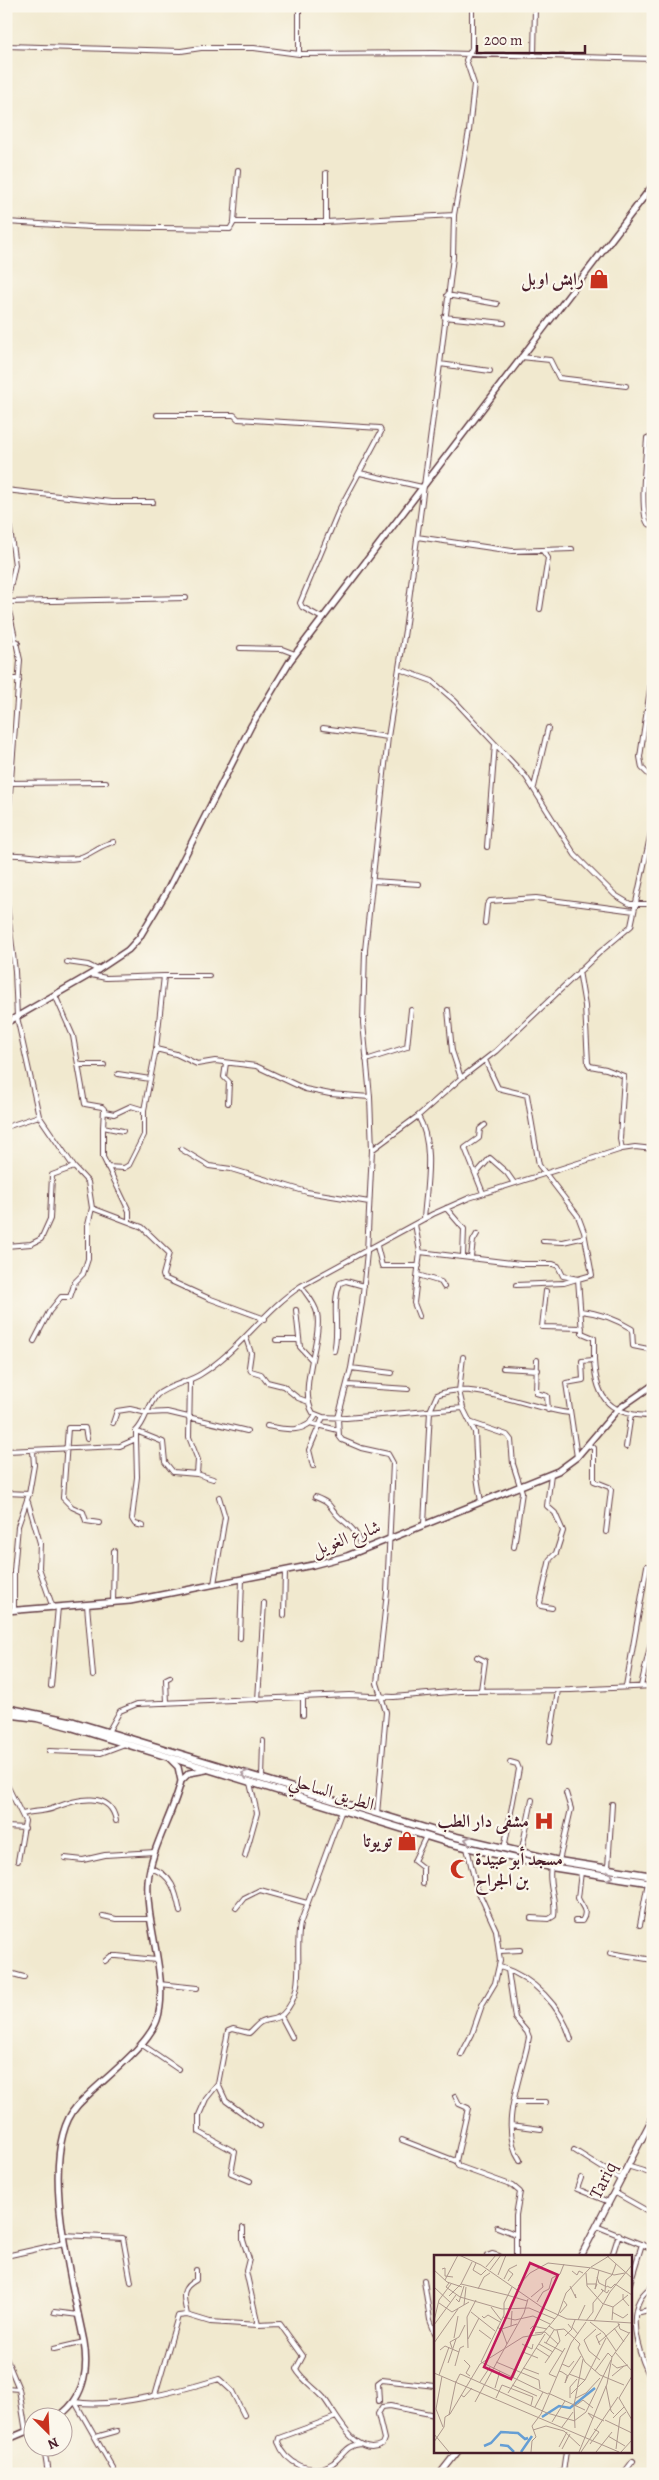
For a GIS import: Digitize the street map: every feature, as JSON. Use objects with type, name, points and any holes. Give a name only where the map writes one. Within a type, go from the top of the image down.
[{"type":"highway","name":"الطريق الساحلي","points":[[6,1708],[41,1713],[377,1814],[504,1849],[559,1861],[653,1876]]},
{"type":"highway","name":"الطريق الساحلي","points":[[6,1714],[37,1718],[467,1848],[551,1867],[650,1882]]},
{"type":"main road","name":"Tariq","points":[[581,2255],[652,2120]]},
{"type":"main road","points":[[440,2474],[457,2452]]},
{"type":"street","points":[[299,6],[299,54]]},
{"type":"street","points":[[377,1814],[386,1712],[377,1683],[387,1592],[388,1538],[393,1470],[391,1458],[385,1452],[362,1448],[342,1440],[338,1430],[338,1418],[351,1368],[364,1286],[367,1252],[372,1150],[370,1097],[363,1023],[364,969],[388,736],[399,669],[440,364],[452,257],[454,215],[468,135],[473,78],[466,66],[472,48],[472,6]]},
{"type":"street","points":[[534,56],[535,6]]},
{"type":"street","points":[[6,46],[181,51],[201,48],[254,48],[299,54],[469,54],[653,59]]},
{"type":"street","points":[[6,222],[75,227],[231,228],[234,222],[238,170]]},
{"type":"street","points":[[326,173],[326,222]]},
{"type":"street","points":[[6,1024],[98,970],[128,950],[145,929],[166,893],[247,734],[295,654],[653,186]]},
{"type":"street","points":[[234,222],[326,222],[454,215]]},
{"type":"street","points":[[447,295],[497,304]]},
{"type":"street","points":[[444,317],[504,323]]},
{"type":"street","points":[[521,357],[550,360],[559,378],[626,386]]},
{"type":"street","points":[[440,364],[490,371]]},
{"type":"street","points":[[157,415],[234,415],[238,419],[379,427],[381,432],[338,510],[300,603],[302,607],[322,618]]},
{"type":"street","points":[[648,438],[644,504],[646,520],[648,524],[653,525]]},
{"type":"street","points":[[360,473],[423,485]]},
{"type":"street","points":[[6,490],[112,502],[153,502]]},
{"type":"street","points":[[6,501],[15,565],[7,602],[18,642],[19,682],[8,783],[6,847]]},
{"type":"street","points":[[417,537],[512,552],[572,550]]},
{"type":"street","points":[[540,609],[548,558],[543,551]]},
{"type":"street","points":[[7,602],[186,598]]},
{"type":"street","points":[[6,643],[18,642]]},
{"type":"street","points":[[240,648],[282,649],[295,654]]},
{"type":"street","points":[[399,669],[427,679],[441,687],[534,787],[576,855],[616,895],[624,901],[635,905],[653,904]]},
{"type":"street","points":[[653,669],[640,757],[642,768],[653,779]]},
{"type":"street","points":[[6,679],[16,679],[19,682]]},
{"type":"street","points":[[323,728],[388,736]]},
{"type":"street","points":[[534,787],[548,728]]},
{"type":"street","points":[[487,848],[495,744]]},
{"type":"street","points":[[6,747],[13,747]]},
{"type":"street","points":[[8,783],[106,782]]},
{"type":"street","points":[[372,1150],[418,1116],[461,1078],[485,1060],[629,928],[632,924],[652,835],[653,822]]},
{"type":"street","points":[[6,854],[24,853],[59,859],[78,858],[104,844],[114,842]]},
{"type":"street","points":[[373,881],[419,884]]},
{"type":"street","points":[[6,896],[15,975],[17,1017],[39,1116],[74,1167],[89,1185],[92,1208],[88,1225],[89,1248],[86,1267],[75,1282],[70,1297],[61,1297],[49,1312],[34,1341]]},
{"type":"street","points":[[485,923],[487,905],[490,901],[531,898],[634,910]]},
{"type":"street","points":[[67,962],[88,964],[98,970]]},
{"type":"street","points":[[580,972],[588,1063],[590,1066],[606,1069],[624,1076],[620,1140],[622,1149]]},
{"type":"street","points":[[91,974],[106,978],[209,976]]},
{"type":"street","points":[[107,1167],[124,1168],[129,1165],[145,1131],[144,1110],[156,1049],[164,976]]},
{"type":"street","points":[[55,995],[70,1025],[80,1065],[85,1104],[102,1107],[105,1112],[103,1157],[130,1211],[129,1222]]},
{"type":"street","points":[[366,1060],[407,1047],[411,1010]]},
{"type":"street","points":[[448,1010],[452,1051],[461,1078]]},
{"type":"street","points":[[156,1049],[176,1054],[197,1064],[226,1063],[256,1066],[305,1088],[330,1094],[370,1097]]},
{"type":"street","points":[[485,1060],[498,1088],[527,1095],[539,1165],[575,1212],[585,1236],[592,1275],[564,1283],[516,1285]]},
{"type":"street","points":[[226,1063],[224,1077],[229,1084],[228,1103]]},
{"type":"street","points":[[80,1065],[104,1065]]},
{"type":"street","points":[[118,1074],[150,1079]]},
{"type":"street","points":[[105,1112],[114,1114],[130,1106],[144,1110]]},
{"type":"street","points":[[6,1128],[39,1116]]},
{"type":"street","points":[[418,1116],[424,1130],[428,1154],[424,1219]]},
{"type":"street","points":[[483,1193],[465,1148],[479,1138],[480,1129],[485,1125]]},
{"type":"street","points":[[103,1127],[123,1131]]},
{"type":"street","points":[[182,1149],[209,1166],[230,1169],[307,1192],[369,1202]]},
{"type":"street","points":[[136,1431],[141,1427],[158,1394],[190,1381],[225,1358],[283,1300],[302,1286],[424,1219],[483,1193],[622,1149],[653,1149]]},
{"type":"street","points":[[476,1174],[490,1158],[507,1173],[514,1183]]},
{"type":"street","points":[[6,1246],[31,1244],[41,1239],[50,1218],[52,1175],[74,1167]]},
{"type":"street","points":[[92,1208],[146,1230],[169,1253],[163,1275],[164,1278],[208,1298],[265,1319]]},
{"type":"street","points":[[446,1208],[464,1230],[463,1256]]},
{"type":"street","points":[[415,1224],[420,1252],[414,1303],[419,1316]]},
{"type":"street","points":[[471,1257],[473,1241],[477,1234]]},
{"type":"street","points":[[543,1242],[563,1242],[585,1236]]},
{"type":"street","points":[[377,1246],[382,1266],[419,1266]]},
{"type":"street","points":[[420,1252],[521,1264],[553,1264],[558,1266],[563,1276],[578,1279]]},
{"type":"street","points":[[418,1274],[441,1282],[444,1287]]},
{"type":"street","points":[[578,1279],[582,1328],[584,1335],[594,1338],[594,1360],[599,1390],[609,1405],[617,1410],[631,1414],[653,1416]]},
{"type":"street","points":[[334,1350],[337,1336],[336,1308],[340,1284],[346,1281],[364,1286]]},
{"type":"street","points":[[302,1286],[317,1314],[315,1343],[309,1373],[309,1402],[311,1411],[316,1415],[338,1418],[463,1408]]},
{"type":"street","points":[[546,1291],[542,1327],[582,1328]]},
{"type":"street","points":[[296,1310],[297,1340],[304,1354],[312,1359]]},
{"type":"street","points":[[581,1311],[601,1314],[622,1323],[632,1329],[633,1346],[653,1350]]},
{"type":"street","points":[[246,1338],[251,1353],[249,1367],[251,1371],[261,1374],[267,1382],[283,1386],[298,1398],[309,1402]]},
{"type":"street","points":[[276,1340],[297,1340]]},
{"type":"street","points":[[463,1357],[459,1391],[463,1408],[475,1432],[477,1477],[481,1502]]},
{"type":"street","points":[[537,1360],[536,1394],[547,1396],[548,1410]]},
{"type":"street","points":[[577,1457],[566,1382],[581,1381],[582,1362],[594,1360]]},
{"type":"street","points":[[351,1368],[392,1373]]},
{"type":"street","points":[[503,1368],[538,1370]]},
{"type":"street","points":[[190,1381],[191,1417],[189,1437],[198,1460],[197,1474]]},
{"type":"street","points":[[348,1384],[408,1389]]},
{"type":"street","name":"شارع الغويل","points":[[6,1610],[113,1603],[330,1561],[551,1474],[577,1457],[617,1410],[653,1385]]},
{"type":"street","points":[[424,1524],[430,1411],[437,1395],[459,1391],[494,1394],[548,1410],[570,1413]]},
{"type":"street","points":[[114,1423],[116,1413],[120,1410],[138,1410],[147,1413],[167,1412],[247,1432]]},
{"type":"street","points":[[626,1448],[631,1414]]},
{"type":"street","points":[[267,1426],[289,1431],[310,1423],[316,1415]]},
{"type":"street","points":[[313,1466],[309,1450],[323,1417]]},
{"type":"street","points":[[310,1423],[338,1430]]},
{"type":"street","points":[[472,1423],[510,1438],[513,1464],[522,1494],[514,1547]]},
{"type":"street","points":[[87,1439],[85,1428],[70,1428],[67,1430],[64,1500],[72,1507],[83,1512],[88,1522],[99,1523]]},
{"type":"street","points":[[136,1431],[137,1477],[132,1519],[134,1524],[143,1526]]},
{"type":"street","points":[[136,1431],[163,1442],[165,1462],[173,1472],[197,1474],[213,1479]]},
{"type":"street","points":[[6,1451],[120,1446],[136,1439]]},
{"type":"street","points":[[588,1445],[594,1450],[594,1481],[609,1487],[611,1490],[606,1532]]},
{"type":"street","points":[[14,1610],[12,1571],[18,1526],[28,1501],[34,1465],[33,1451]]},
{"type":"street","points":[[551,1474],[547,1506],[555,1513],[564,1531],[556,1553],[550,1559],[540,1603],[541,1606],[552,1608]]},
{"type":"street","points":[[6,1493],[29,1494]]},
{"type":"street","points":[[214,1584],[225,1517],[219,1497]]},
{"type":"street","points":[[315,1497],[330,1504],[337,1514],[352,1526],[362,1549]]},
{"type":"street","points":[[28,1501],[40,1543],[39,1568],[55,1608],[51,1686]]},
{"type":"street","points":[[113,1603],[114,1550]]},
{"type":"street","points":[[626,1686],[647,1566]]},
{"type":"street","points":[[284,1615],[286,1571]]},
{"type":"street","points":[[240,1638],[242,1578]]},
{"type":"street","points":[[258,1700],[264,1602]]},
{"type":"street","points":[[87,1605],[93,1676]]},
{"type":"street","points":[[641,1686],[653,1634]]},
{"type":"street","points":[[477,1657],[485,1660],[481,1690]]},
{"type":"street","points":[[167,1703],[166,1679],[170,1677]]},
{"type":"street","points":[[108,1732],[124,1709],[137,1704],[380,1696],[481,1690],[558,1690],[653,1686]]},
{"type":"street","points":[[550,1741],[558,1690]]},
{"type":"street","points":[[302,1715],[303,1698]]},
{"type":"street","points":[[262,1779],[263,1742]]},
{"type":"street","points":[[49,1752],[101,1753],[125,1744]]},
{"type":"street","points":[[169,1758],[178,1767],[181,1781]]},
{"type":"street","points":[[504,1849],[519,1769],[517,1764],[510,1762]]},
{"type":"street","points":[[68,2408],[75,2402],[80,2392],[85,2369],[84,2342],[63,2235],[59,2171],[62,2134],[66,2122],[78,2106],[141,2044],[157,2020],[161,2001],[147,1896],[150,1868],[181,1781],[189,1773],[207,1770]]},
{"type":"street","points":[[6,1783],[23,1814],[25,1828],[18,1861]]},
{"type":"street","points":[[245,1856],[257,1813],[250,1783]]},
{"type":"street","points":[[559,1861],[571,1809],[566,1793]]},
{"type":"street","points":[[23,1814],[89,1799],[114,1809],[116,1821]]},
{"type":"street","points":[[521,1853],[532,1800]]},
{"type":"street","points":[[608,1868],[612,1804]]},
{"type":"street","points":[[250,2181],[231,2173],[235,2152],[202,2135],[198,2129],[199,2115],[206,2098],[218,2084],[228,2031],[233,2029],[249,2033],[262,2022],[281,2016],[295,1992],[299,1974],[298,1932],[342,1810]]},
{"type":"street","points":[[6,1827],[25,1828]]},
{"type":"street","points":[[423,1884],[422,1868],[414,1861],[426,1836]]},
{"type":"street","points":[[461,2055],[472,2034],[482,2005],[495,1983],[500,1967],[500,1951],[493,1923],[476,1886],[467,1848]]},
{"type":"street","points":[[64,1858],[83,1860],[105,1855],[155,1852]]},
{"type":"street","points":[[532,1918],[549,1919],[554,1916],[556,1904],[549,1878],[551,1867]]},
{"type":"street","points":[[150,1868],[159,1871],[170,1880],[180,1912]]},
{"type":"street","points":[[575,1921],[582,1921],[584,1919],[584,1906],[578,1898],[581,1872]]},
{"type":"street","points":[[640,1925],[650,1882]]},
{"type":"street","points":[[236,1908],[244,1898],[260,1890],[293,1901],[307,1903]]},
{"type":"street","points":[[103,1916],[116,1919],[150,1918]]},
{"type":"street","points":[[500,1951],[520,1950]]},
{"type":"street","points":[[610,1953],[653,1960]]},
{"type":"street","points":[[105,1961],[111,1956],[156,1960]]},
{"type":"street","points":[[500,1967],[524,1976],[546,1997],[564,2020],[571,2039]]},
{"type":"street","points":[[508,1970],[515,2018],[528,2032],[514,2102],[512,2126],[512,2144],[520,2160]]},
{"type":"street","points":[[6,1972],[24,1977]]},
{"type":"street","points":[[160,1984],[197,1988]]},
{"type":"street","points":[[281,2016],[292,2037]]},
{"type":"street","points":[[141,2044],[178,2069]]},
{"type":"street","points":[[218,2084],[226,2101],[260,2126]]},
{"type":"street","points":[[455,2096],[459,2104],[468,2108],[456,2161]]},
{"type":"street","points":[[514,2102],[546,2102]]},
{"type":"street","points":[[512,2126],[540,2129]]},
{"type":"street","points":[[402,2140],[456,2161],[460,2168],[490,2177],[518,2190],[520,2196],[516,2215],[516,2255]]},
{"type":"street","points":[[574,2150],[620,2179]]},
{"type":"street","points":[[627,2166],[653,2174]]},
{"type":"street","points":[[582,2178],[577,2189],[609,2202]]},
{"type":"street","points":[[614,2192],[653,2214]]},
{"type":"street","points":[[596,2226],[653,2249]]},
{"type":"street","points":[[497,2227],[516,2234]]},
{"type":"street","points":[[243,2228],[243,2240],[249,2259],[246,2271],[258,2325]]},
{"type":"street","points":[[612,2255],[619,2234]]},
{"type":"street","points":[[63,2235],[123,2238],[131,2282]]},
{"type":"street","points":[[6,2256],[64,2243]]},
{"type":"street","points":[[632,2276],[642,2244]]},
{"type":"street","points":[[187,2315],[185,2289],[188,2283],[196,2280],[196,2270]]},
{"type":"street","points":[[424,2280],[430,2320],[434,2330]]},
{"type":"street","points":[[653,2284],[640,2298],[636,2313],[637,2337],[653,2382]]},
{"type":"street","points":[[636,2313],[653,2309]]},
{"type":"street","points":[[54,2312],[79,2315]]},
{"type":"street","points":[[155,2394],[176,2320],[181,2314],[210,2322],[258,2325],[276,2323],[283,2327],[302,2356],[296,2369],[325,2400],[336,2417],[361,2444]]},
{"type":"street","points":[[54,2349],[84,2342]]},
{"type":"street","points":[[6,2358],[19,2389],[22,2408]]},
{"type":"street","points":[[75,2402],[90,2404],[176,2392],[219,2379],[232,2391],[244,2414]]},
{"type":"street","points":[[379,2401],[378,2383],[382,2380],[434,2386]]},
{"type":"street","points":[[6,2388],[19,2389]]},
{"type":"street","points":[[75,2402],[116,2474]]},
{"type":"street","points":[[336,2417],[279,2438],[278,2442],[286,2458],[301,2466],[322,2467],[335,2461],[346,2448],[361,2444],[373,2447],[382,2444],[384,2439],[379,2425],[378,2414],[382,2407],[390,2406],[434,2415]]},
{"type":"street","points":[[96,2437],[117,2431]]},
{"type":"street","points":[[8,2438],[22,2433]]},
{"type":"street","points":[[563,2472],[566,2452]]},
{"type":"street","points":[[46,2458],[48,2474]]},
{"type":"street","points":[[623,2474],[633,2461]]},
{"type":"street","points":[[551,2474],[563,2472],[568,2474]]},
{"type":"place","name":"رابش اوبل","points":[[599,279]]},
{"type":"place","name":"مشفى دار الطب","points":[[544,1821]]},
{"type":"place","name":"تويوتا","points":[[407,1841]]},
{"type":"place","name":"مسجد أبو عبيدة بن الجراح","points":[[460,1869]]}]
